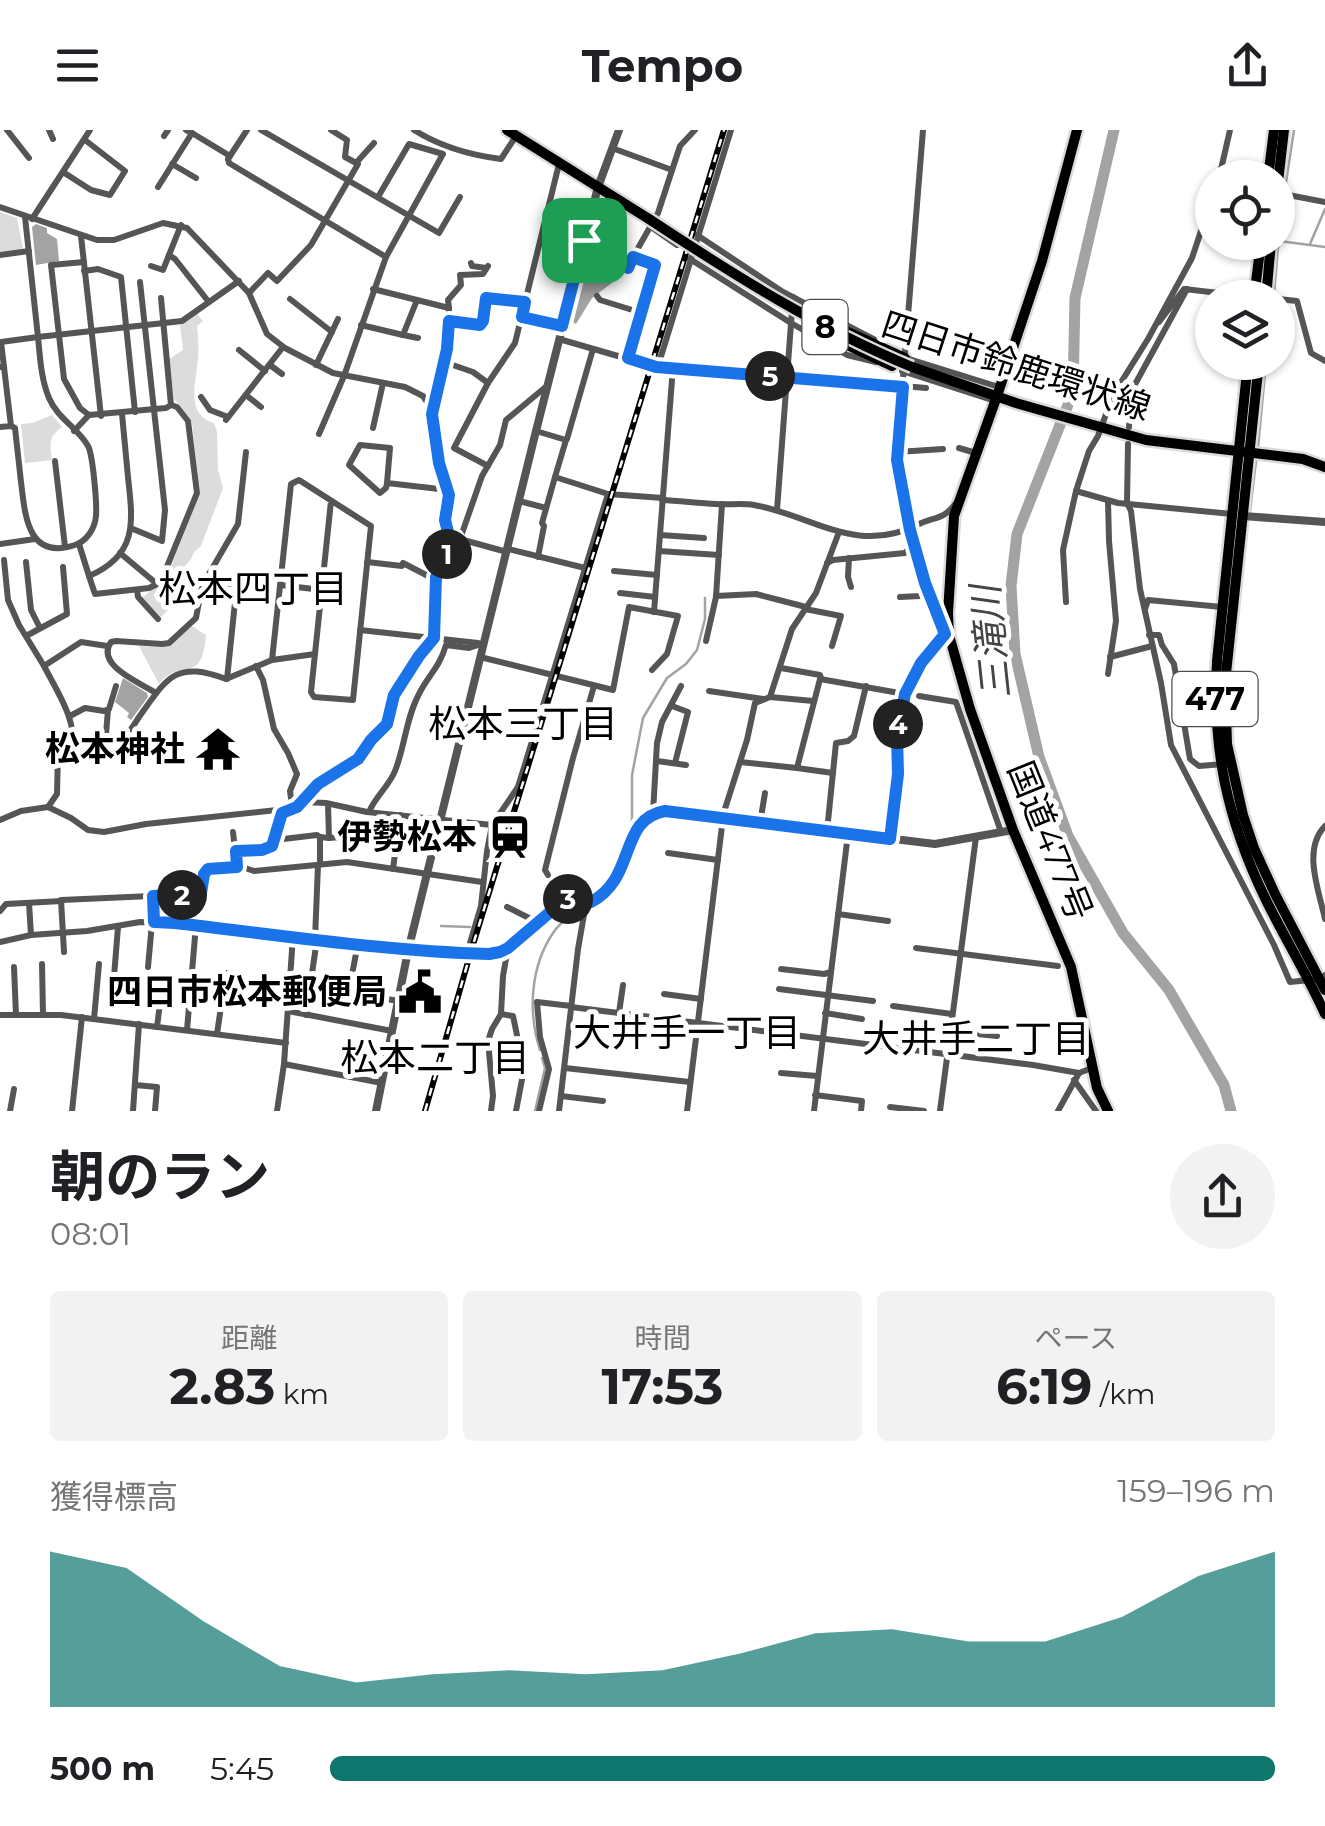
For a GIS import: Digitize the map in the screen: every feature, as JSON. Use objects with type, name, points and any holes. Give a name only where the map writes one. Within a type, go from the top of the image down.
[{"type":"main road","name":"国道477号","points":[[1078,130],[1042,261],[954,516],[947,634],[1007,831],[1071,967],[1097,1088],[1108,1111]]},
{"type":"main road","points":[[1270,160],[1274,130]]},
{"type":"main road","points":[[1281,160],[1284,130]]},
{"type":"main road","name":"四日市鈴鹿環状線","points":[[512,132],[742,280],[903,366],[1146,440],[1304,459],[1325,467]]},
{"type":"main road","name":"8","points":[[742,280],[779,310],[903,366]]},
{"type":"main road","name":"8","points":[[826,329],[884,348],[903,366]]},
{"type":"main road","name":"477","points":[[1247,380],[1226,683],[1230,809],[1266,900],[1320,981],[1325,1014]]},
{"type":"main road","name":"477","points":[[1244,453],[1256,380]]},
{"type":"main road","name":"477","points":[[1226,764],[1217,744],[1215,697],[1222,608],[1238,515]]},
{"type":"street","points":[[6,130],[29,158]]},
{"type":"street","points":[[49,130],[52,139]]},
{"type":"street","points":[[0,544],[35,539],[51,547],[78,544],[91,532],[96,516],[90,450],[62,419],[49,398],[42,373],[28,251],[29,218],[90,130]]},
{"type":"street","points":[[247,130],[229,163],[386,256]]},
{"type":"street","points":[[262,130],[439,233],[460,197]]},
{"type":"street","points":[[330,130],[348,140],[346,157],[356,163]]},
{"type":"street","points":[[415,130],[464,153],[501,160],[512,132]]},
{"type":"street","points":[[376,1111],[426,874],[598,186],[619,130]]},
{"type":"street","points":[[584,240],[628,268],[658,214],[680,146],[695,130]]},
{"type":"street","points":[[658,366],[730,130]]},
{"type":"street","points":[[826,563],[905,553],[912,544],[897,452],[923,130]]},
{"type":"street","points":[[1223,160],[1230,130]]},
{"type":"street","points":[[158,187],[189,132],[230,156]]},
{"type":"street","points":[[63,172],[92,190],[110,195],[124,171],[85,140]]},
{"type":"street","points":[[249,293],[268,273],[276,282],[312,245],[356,163],[374,144]]},
{"type":"street","points":[[319,434],[386,256],[443,154],[409,144],[378,197]]},
{"type":"street","points":[[612,148],[672,170]]},
{"type":"street","points":[[172,164],[196,178]]},
{"type":"street","points":[[488,466],[454,448],[488,383],[515,343],[560,164]]},
{"type":"street","points":[[1295,196],[1325,202]]},
{"type":"street","points":[[0,207],[97,240],[114,240],[169,222],[191,231],[249,293],[268,334],[283,347],[332,374],[420,394],[432,414],[439,463],[448,490],[445,520],[449,536],[585,568]]},
{"type":"street","points":[[650,223],[677,244]]},
{"type":"street","points":[[151,266],[164,270],[181,226]]},
{"type":"street","points":[[81,236],[101,416]]},
{"type":"street","points":[[697,236],[793,297],[870,336],[884,348]]},
{"type":"street","points":[[0,255],[28,251]]},
{"type":"street","points":[[1066,602],[1063,556],[1076,491],[1098,436],[1094,426],[1155,327],[1195,251]]},
{"type":"street","points":[[170,255],[208,301]]},
{"type":"street","points":[[628,358],[655,265],[633,257]]},
{"type":"street","points":[[690,259],[847,355],[903,366]]},
{"type":"street","points":[[432,414],[444,362],[448,300],[460,288],[460,275],[483,274],[487,267],[472,266],[471,262]]},
{"type":"street","points":[[728,282],[740,263]]},
{"type":"street","points":[[78,544],[95,594],[157,584],[197,493],[188,421],[177,407],[172,405],[154,410],[101,416],[89,415],[80,408],[64,380],[51,266],[84,266],[120,277],[135,412]]},
{"type":"street","points":[[2,342],[182,321],[238,281]]},
{"type":"street","points":[[140,282],[165,510],[162,541]]},
{"type":"street","points":[[1155,327],[1178,296],[1187,288],[1195,289]]},
{"type":"street","points":[[1129,427],[1134,388],[1187,288]]},
{"type":"street","points":[[373,289],[448,308]]},
{"type":"street","points":[[597,296],[642,313]]},
{"type":"street","points":[[777,511],[793,297]]},
{"type":"street","points":[[161,298],[172,405]]},
{"type":"street","points":[[449,321],[480,325],[486,298],[525,302]]},
{"type":"street","points":[[290,299],[332,332]]},
{"type":"street","points":[[403,335],[416,300]]},
{"type":"street","points":[[1295,301],[1311,353],[1325,361]]},
{"type":"street","points":[[522,317],[562,326]]},
{"type":"street","points":[[316,365],[338,319]]},
{"type":"street","points":[[360,325],[418,338]]},
{"type":"street","points":[[0,328],[2,367],[11,426],[15,428],[26,522],[35,539]]},
{"type":"street","points":[[559,338],[652,366],[926,388]]},
{"type":"street","points":[[201,397],[210,410],[227,419],[283,347]]},
{"type":"street","points":[[538,556],[546,508],[593,349]]},
{"type":"street","points":[[239,350],[282,374]]},
{"type":"street","points":[[444,362],[473,372],[488,383]]},
{"type":"street","points":[[654,612],[674,367]]},
{"type":"street","points":[[373,428],[383,384]]},
{"type":"street","points":[[236,851],[268,848],[276,840],[282,813],[304,802],[318,784],[358,759],[387,724],[394,695],[433,638],[436,577],[458,539],[482,476],[500,445],[506,420],[548,385]]},
{"type":"street","points":[[247,393],[261,404]]},
{"type":"street","points":[[89,576],[120,553],[132,529],[122,414]]},
{"type":"street","points":[[74,431],[89,415]]},
{"type":"street","points":[[0,427],[11,426]]},
{"type":"street","points":[[536,431],[566,440]]},
{"type":"street","points":[[1128,444],[1127,503],[1170,741],[1290,982],[1320,981]]},
{"type":"street","points":[[360,445],[390,448],[387,483],[380,493],[349,465],[360,445]]},
{"type":"street","points":[[959,448],[977,453]]},
{"type":"street","points":[[897,452],[943,449]]},
{"type":"street","points":[[156,693],[113,666],[106,655],[107,646],[116,641],[169,642],[196,618],[202,586],[238,524],[246,452]]},
{"type":"street","points":[[55,460],[65,547]]},
{"type":"street","points":[[555,478],[608,494],[750,504],[838,532],[873,538],[910,530],[947,514],[962,493]]},
{"type":"street","points":[[272,660],[291,484],[298,480],[332,501],[372,526],[352,700],[314,697],[311,692],[332,501]]},
{"type":"street","points":[[387,483],[448,490]]},
{"type":"street","points":[[1076,491],[1108,501],[1325,522]]},
{"type":"street","points":[[466,953],[481,906],[492,826],[518,787],[608,494]]},
{"type":"street","points":[[519,501],[546,508]]},
{"type":"street","points":[[1108,501],[1116,622],[1108,674]]},
{"type":"street","points":[[706,641],[716,596],[722,504]]},
{"type":"street","points":[[132,529],[175,547]]},
{"type":"street","points":[[890,839],[898,774],[897,736],[905,694],[921,663],[947,634],[925,583],[910,530]]},
{"type":"street","points":[[686,1111],[723,818],[755,703],[767,698],[792,629],[816,592],[838,532]]},
{"type":"street","points":[[660,535],[704,538]]},
{"type":"street","points":[[659,551],[719,555]]},
{"type":"street","points":[[120,553],[157,584]]},
{"type":"street","points":[[849,558],[851,586]]},
{"type":"street","points":[[4,560],[8,600],[70,716],[74,752]]},
{"type":"street","points":[[26,562],[31,610],[40,628]]},
{"type":"street","points":[[367,562],[403,564],[430,577],[433,638]]},
{"type":"street","points":[[26,636],[68,614],[63,567]]},
{"type":"street","points":[[614,571],[657,575]]},
{"type":"street","points":[[202,586],[281,573]]},
{"type":"street","points":[[227,678],[237,583]]},
{"type":"street","points":[[900,597],[922,595],[925,583]]},
{"type":"street","points":[[280,586],[322,590]]},
{"type":"street","points":[[137,590],[138,597],[158,619]]},
{"type":"street","points":[[620,593],[655,597]]},
{"type":"street","points":[[716,596],[756,594],[841,616],[832,646]]},
{"type":"street","points":[[1144,610],[1148,600],[1222,608]]},
{"type":"street","points":[[480,657],[612,690],[629,607],[678,616],[667,654],[652,670]]},
{"type":"street","points":[[360,630],[484,643]]},
{"type":"street","points":[[1149,635],[1160,635],[1174,664],[1190,758],[1199,766],[1226,764]]},
{"type":"street","points":[[44,666],[81,642],[107,646]]},
{"type":"street","points":[[369,812],[392,778],[420,689],[439,665],[446,645],[468,648],[484,643]]},
{"type":"street","points":[[1110,657],[1152,646]]},
{"type":"street","points":[[426,647],[445,648]]},
{"type":"street","points":[[48,807],[57,794],[58,754],[104,746],[124,738],[166,680],[202,670],[227,678],[272,660],[315,654]]},
{"type":"street","points":[[256,666],[274,730],[296,774],[290,791],[292,805]]},
{"type":"street","points":[[780,668],[822,676],[797,768]]},
{"type":"street","points":[[820,679],[905,694]]},
{"type":"street","points":[[104,746],[108,710],[116,686]]},
{"type":"street","points":[[548,874],[560,810],[594,686]]},
{"type":"street","points":[[653,813],[660,729],[681,686]]},
{"type":"street","points":[[827,831],[836,743],[854,736],[866,686]]},
{"type":"street","points":[[709,690],[813,701]]},
{"type":"street","points":[[0,942],[30,934],[153,922],[408,951],[489,954],[508,948],[568,898],[587,902],[610,890],[636,829],[653,813],[665,811],[934,844],[1007,831],[956,702],[919,696]]},
{"type":"street","points":[[672,706],[688,712],[675,763]]},
{"type":"street","points":[[70,716],[85,708],[108,710]]},
{"type":"street","points":[[657,761],[686,765]]},
{"type":"street","points":[[740,762],[833,773]]},
{"type":"street","points":[[760,823],[764,793]]},
{"type":"street","points":[[0,820],[48,807],[88,830],[99,832],[304,802],[492,826]]},
{"type":"street","points":[[306,1015],[328,804]]},
{"type":"street","points":[[393,869],[400,815]]},
{"type":"street","points":[[1325,826],[1316,834],[1313,857],[1325,919]]},
{"type":"street","points":[[233,832],[237,867]]},
{"type":"street","points":[[814,1111],[848,834]]},
{"type":"street","points":[[276,840],[317,835],[396,846]]},
{"type":"street","points":[[940,1111],[976,836]]},
{"type":"street","points":[[668,854],[718,860]]},
{"type":"street","points":[[0,911],[6,904],[197,894],[203,892],[208,869],[237,867],[254,870],[347,862],[482,882]]},
{"type":"street","points":[[148,967],[153,896]]},
{"type":"street","points":[[62,902],[64,952]]},
{"type":"street","points":[[559,1111],[587,902]]},
{"type":"street","points":[[29,903],[30,934]]},
{"type":"street","points":[[506,907],[537,922]]},
{"type":"street","points":[[838,914],[888,921]]},
{"type":"street","points":[[187,1030],[196,925]]},
{"type":"street","points":[[113,989],[118,926]]},
{"type":"street","points":[[276,1111],[284,1064],[293,936]]},
{"type":"street","points":[[347,1001],[358,943]]},
{"type":"street","points":[[492,1111],[488,1040],[500,1014],[508,948]]},
{"type":"street","points":[[916,948],[1058,966]]},
{"type":"street","points":[[42,964],[43,1015]]},
{"type":"street","points":[[94,1019],[98,964]]},
{"type":"street","points":[[14,967],[16,1015]]},
{"type":"street","points":[[782,969],[831,972]]},
{"type":"street","points":[[217,1034],[226,972]]},
{"type":"street","points":[[619,1013],[623,985]]},
{"type":"street","points":[[779,988],[873,1001]]},
{"type":"street","points":[[349,992],[398,1001]]},
{"type":"street","points":[[157,1027],[161,994]]},
{"type":"street","points":[[664,994],[701,998]]},
{"type":"street","points":[[539,1111],[549,1068],[540,1037],[537,1002],[1066,1070],[1076,1076],[1096,1111]]},
{"type":"street","points":[[893,1006],[952,1014]]},
{"type":"street","points":[[288,1012],[392,1032]]},
{"type":"street","points":[[500,1014],[512,1016],[524,1069],[516,1111]]},
{"type":"street","points":[[825,1014],[862,1019]]},
{"type":"street","points":[[0,1015],[82,1017],[286,1042]]},
{"type":"street","points":[[72,1111],[82,1017]]},
{"type":"street","points":[[134,1111],[140,1024]]},
{"type":"street","points":[[951,1028],[996,1036]]},
{"type":"street","points":[[284,1064],[382,1083]]},
{"type":"street","points":[[564,1068],[690,1082]]},
{"type":"street","points":[[1058,1111],[1076,1076],[1092,1068]]},
{"type":"street","points":[[781,1074],[817,1076]]},
{"type":"street","points":[[135,1085],[157,1087],[155,1111]]},
{"type":"street","points":[[10,1111],[14,1089]]},
{"type":"street","points":[[816,1095],[862,1101],[861,1111]]},
{"type":"street","points":[[561,1096],[603,1101]]},
{"type":"street","points":[[890,1107],[924,1111]]},
{"type":"shaded area","points":[[0,212],[17,218],[23,248],[0,252]]},
{"type":"shaded area","points":[[36,224],[47,228],[47,233],[57,239],[59,261],[36,265],[32,227]]},
{"type":"shaded area","points":[[595,252],[625,273],[592,298],[576,324],[573,322],[589,255]]},
{"type":"shaded area","points":[[197,314],[203,321],[197,326],[196,405],[205,419],[214,423],[217,432],[218,470],[223,488],[201,546],[180,572],[173,605],[161,617],[142,598],[167,577],[200,493],[192,423],[174,399],[169,359],[183,350],[180,325]]},
{"type":"shaded area","points":[[52,415],[62,427],[51,441],[52,460],[25,463],[21,424]]},
{"type":"shaded area","points":[[192,626],[206,635],[200,661],[167,676],[159,684],[139,646],[168,644]]},
{"type":"shaded area","points":[[123,678],[148,697],[131,720],[127,717],[129,713],[115,702]]},
{"type":"waterway","name":"三滝川","points":[[1114,130],[1075,298],[1073,392],[1017,534],[1011,586],[1015,654],[1039,757],[1068,836],[1123,933],[1169,990],[1224,1085],[1231,1111]]},
{"type":"waterway","points":[[1289,160],[1294,130]]},
{"type":"waterway","points":[[1310,244],[1325,209]]},
{"type":"waterway","points":[[1295,243],[1325,247]]},
{"type":"waterway","points":[[1275,280],[1277,260]]},
{"type":"waterway","points":[[1258,448],[1264,380]]},
{"type":"waterway","points":[[1250,511],[1256,461]]},
{"type":"waterway","points":[[588,899],[614,874],[620,862],[632,820],[632,775],[643,718],[667,678],[697,650],[705,619],[705,598]]},
{"type":"waterway","points":[[540,1050],[533,1006],[540,960],[556,929],[582,905]]},
{"type":"waterway","points":[[441,926],[470,927]]},
{"type":"waterway","points":[[535,1111],[545,1068],[542,1058]]},
{"type":"railway","points":[[425,1111],[724,130]]},
{"type":"place","name":"松本神社","points":[[218,749]]},
{"type":"place","name":"伊勢松本","points":[[510,837]]},
{"type":"place","name":"四日市松本郵便局","points":[[420,992]]},
{"type":"district","name":"松本四丁目","points":[[253,589]]},
{"type":"district","name":"松本三丁目","points":[[523,724]]},
{"type":"district","name":"大井手一丁目","points":[[687,1033]]},
{"type":"district","name":"大井手二丁目","points":[[976,1039]]},
{"type":"district","name":"松本二丁目","points":[[435,1058]]},
{"type":"route","points":[[584,240],[628,268],[633,257],[655,265],[628,358],[656,367],[903,387],[897,460],[910,530],[945,634],[921,663],[905,694],[897,736],[898,774],[890,839],[665,811],[652,813],[636,829],[610,890],[591,902],[568,898],[508,948],[489,954],[408,951],[154,922],[153,896],[201,893],[208,869],[237,867],[236,851],[272,846],[282,813],[297,807],[318,784],[362,756],[389,721],[394,695],[434,638],[436,577],[455,538],[449,536],[446,527],[449,495],[436,450],[432,414],[447,349],[449,321],[480,325],[486,298],[525,302],[522,317],[562,326],[584,240]]}]
